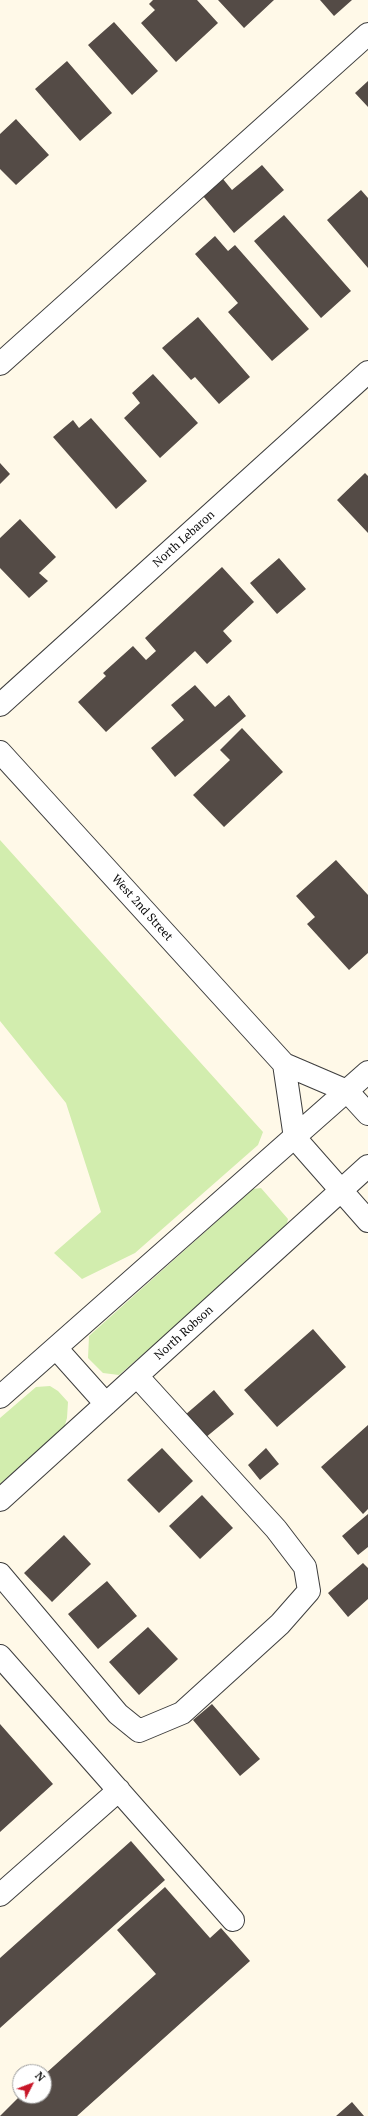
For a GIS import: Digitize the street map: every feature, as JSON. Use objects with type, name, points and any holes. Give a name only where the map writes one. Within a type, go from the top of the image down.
[{"type":"street","points":[[0,364],[368,34]]},
{"type":"street","name":"North Lebaron","points":[[0,705],[368,372]]},
{"type":"street","name":"West 2nd Street","points":[[0,752],[284,1064],[347,1091],[368,1114]]},
{"type":"street","points":[[284,1064],[295,1138],[368,1221]]},
{"type":"street","points":[[0,1397],[368,1072]]},
{"type":"street","name":"North Robson","points":[[0,1500],[368,1166]]},
{"type":"street","points":[[56,1348],[106,1404]]},
{"type":"street","points":[[0,1574],[118,1714],[139,1731],[182,1713],[280,1624],[310,1591],[305,1567],[276,1529],[137,1376]]},
{"type":"street","points":[[0,1656],[233,1920]]},
{"type":"street","points":[[0,1895],[119,1790]]},
{"type":"green space","points":[[0,840],[263,1132],[258,1145],[135,1253],[82,1279],[54,1253],[101,1212],[66,1103],[0,1021]]},
{"type":"green space","points":[[261,1188],[288,1219],[285,1232],[119,1375],[103,1373],[88,1358],[89,1336],[253,1189]]},
{"type":"green space","points":[[50,1386],[58,1391],[68,1402],[67,1418],[64,1428],[0,1484],[0,1418],[36,1387]]},
{"type":"building","points":[[153,0],[197,0],[218,23],[176,62],[141,23],[155,10],[149,4]]},
{"type":"building","points":[[218,0],[274,0],[244,28]]},
{"type":"building","points":[[320,0],[352,0],[334,16]]},
{"type":"building","points":[[114,22],[158,71],[132,95],[88,45]]},
{"type":"building","points":[[67,61],[112,113],[80,141],[35,89]]},
{"type":"building","points":[[368,81],[368,107],[355,93]]},
{"type":"building","points":[[16,119],[49,155],[16,185],[0,169],[0,134]]},
{"type":"building","points":[[262,165],[284,190],[234,233],[203,196],[223,179],[232,190]]},
{"type":"building","points":[[361,190],[368,198],[368,268],[327,220]]},
{"type":"building","points":[[284,215],[351,291],[321,318],[254,241]]},
{"type":"building","points":[[215,236],[228,251],[235,245],[309,329],[272,361],[228,312],[238,303],[195,254]]},
{"type":"building","points":[[198,317],[250,377],[219,404],[195,377],[191,380],[162,348]]},
{"type":"building","points":[[153,374],[198,423],[160,458],[124,418],[140,403],[132,393]]},
{"type":"building","points":[[91,418],[147,481],[116,509],[53,437],[73,420],[79,428]]},
{"type":"building","points":[[0,463],[10,474],[0,484]]},
{"type":"building","points":[[365,473],[368,476],[368,533],[337,500]]},
{"type":"building","points":[[20,519],[56,557],[39,573],[48,581],[29,598],[0,568],[0,538]]},
{"type":"building","points":[[279,558],[306,589],[277,614],[250,583]]},
{"type":"building","points":[[222,567],[254,602],[223,631],[232,641],[207,664],[195,651],[106,732],[78,702],[106,676],[103,673],[133,646],[146,660],[156,651],[145,638]]},
{"type":"building","points":[[195,685],[215,707],[229,695],[246,716],[175,777],[151,748],[184,720],[171,705]]},
{"type":"building","points":[[242,728],[283,772],[224,827],[193,795],[230,760],[220,750]]},
{"type":"building","points":[[336,860],[368,895],[368,953],[349,970],[307,924],[315,917],[296,896]]},
{"type":"building","points":[[313,1329],[346,1367],[277,1427],[244,1390]]},
{"type":"building","points":[[214,1390],[234,1414],[205,1438],[185,1415]]},
{"type":"building","points":[[368,1425],[368,1509],[363,1514],[321,1467]]},
{"type":"building","points":[[162,1448],[193,1481],[159,1513],[127,1480]]},
{"type":"building","points":[[266,1448],[279,1464],[260,1480],[248,1465]]},
{"type":"building","points":[[202,1495],[233,1528],[200,1559],[169,1526]]},
{"type":"building","points":[[368,1514],[368,1547],[358,1555],[342,1536]]},
{"type":"building","points":[[64,1535],[91,1564],[52,1602],[24,1573]]},
{"type":"building","points":[[363,1563],[368,1568],[368,1599],[348,1617],[328,1593]]},
{"type":"building","points":[[107,1581],[137,1616],[98,1649],[68,1614]]},
{"type":"building","points":[[148,1627],[178,1659],[139,1695],[109,1662]]},
{"type":"building","points":[[212,1704],[260,1759],[240,1776],[193,1720]]},
{"type":"building","points":[[0,1724],[53,1784],[0,1832]]},
{"type":"building","points":[[131,1841],[165,1880],[0,2028],[0,1958]]},
{"type":"building","points":[[165,1887],[210,1938],[221,1928],[250,1961],[77,2116],[0,2116],[12,2104],[52,2104],[52,2068],[156,1974],[117,1930]]},
{"type":"building","points":[[352,2102],[364,2116],[336,2116]]}]
